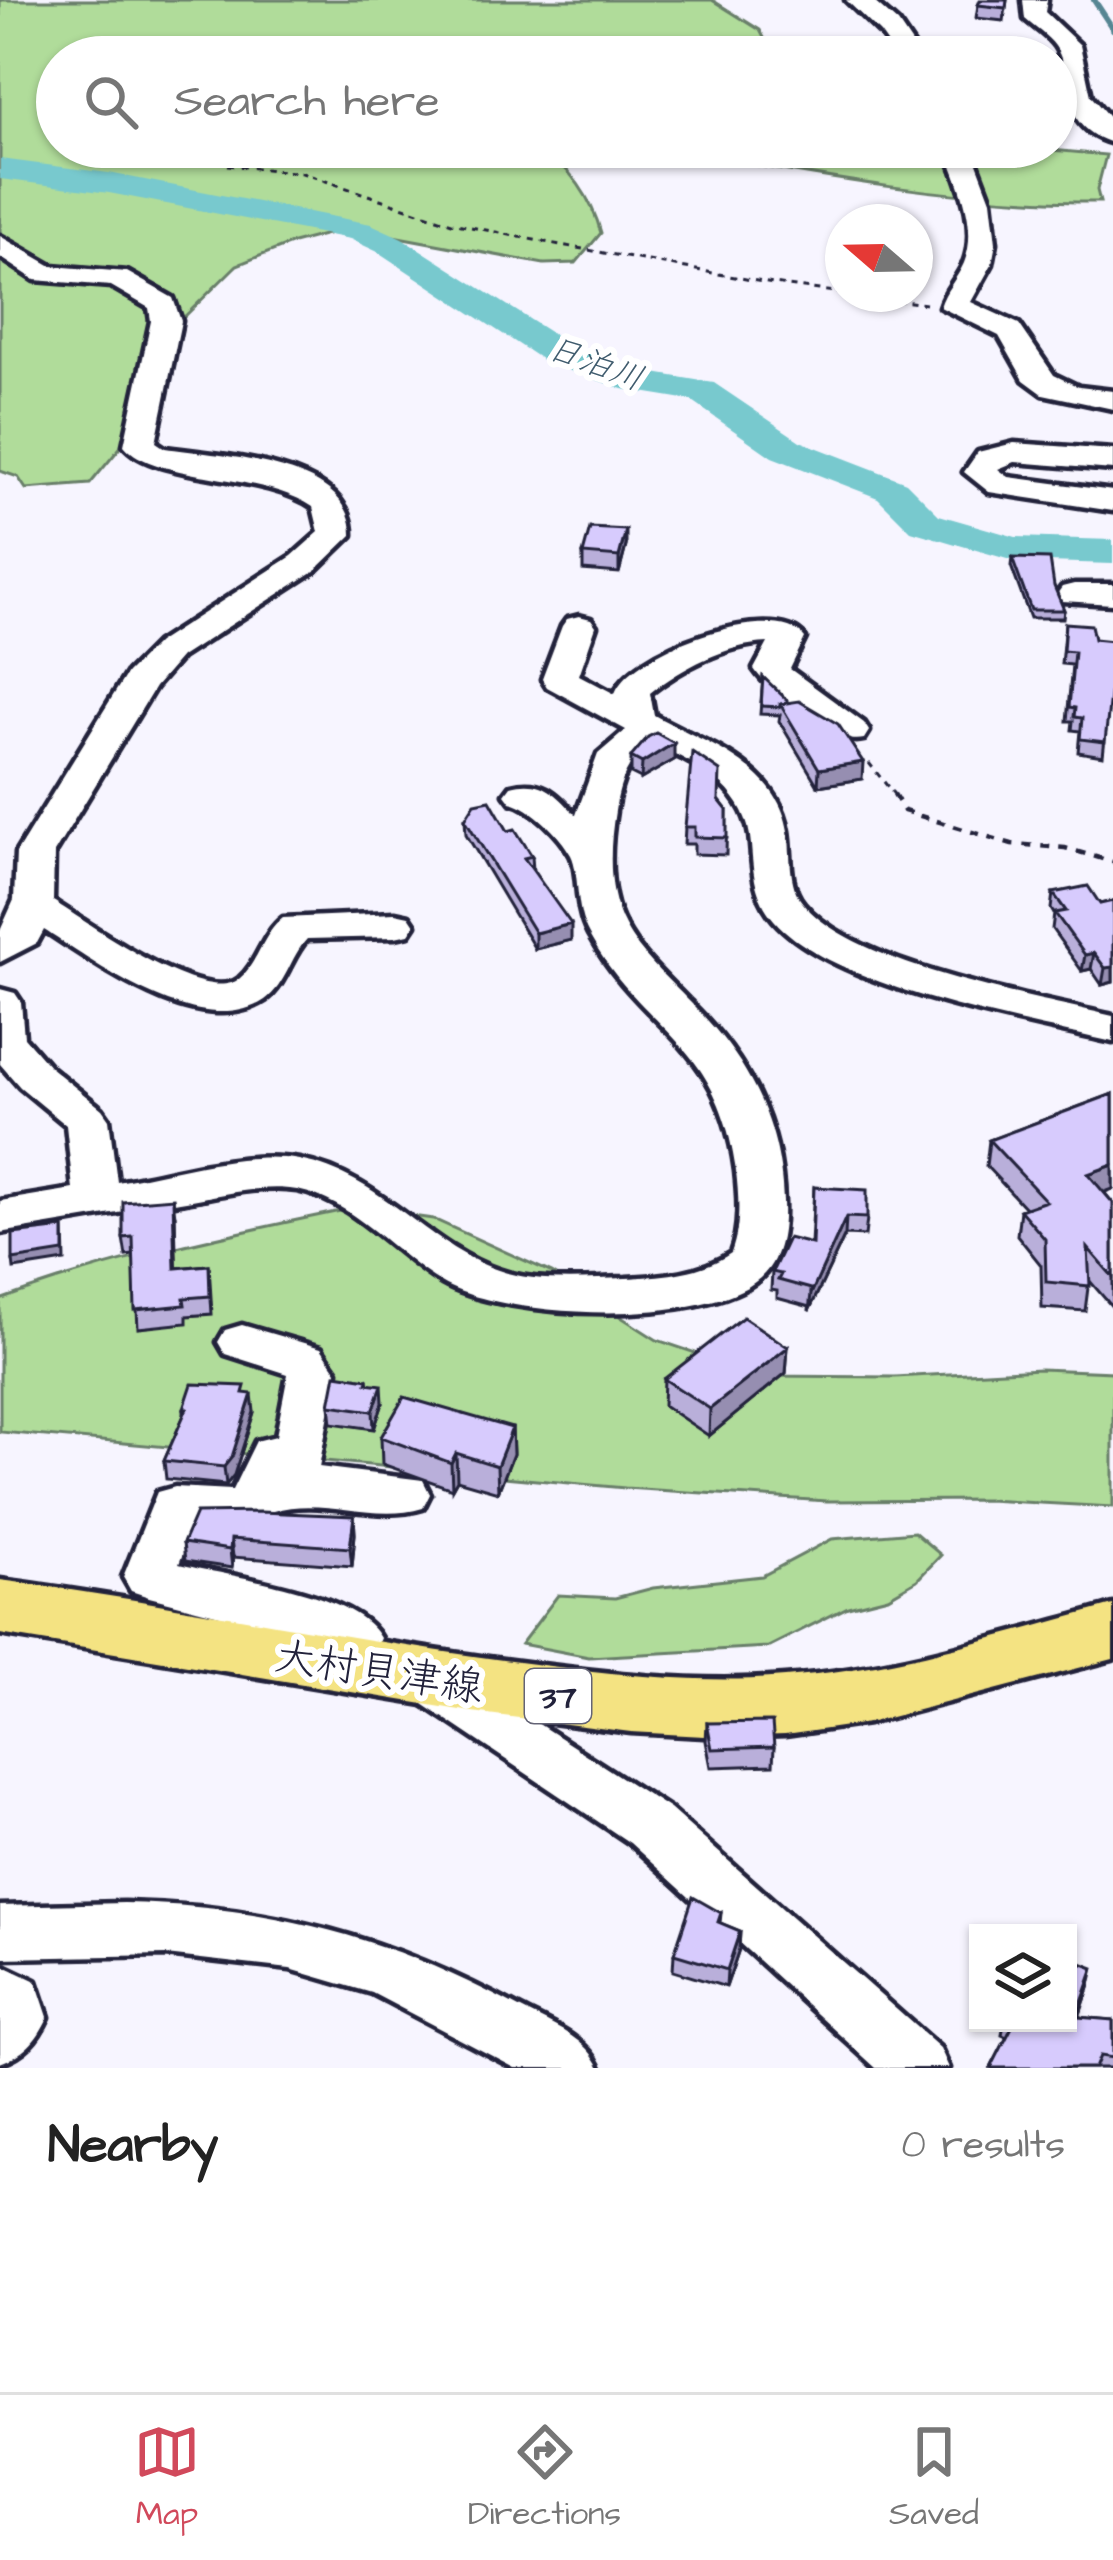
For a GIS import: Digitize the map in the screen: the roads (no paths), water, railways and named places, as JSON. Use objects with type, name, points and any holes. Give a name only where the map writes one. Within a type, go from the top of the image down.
[{"type":"main road","name":"大村貝津線","points":[[0,1607],[429,1680],[636,1705],[787,1706],[875,1693],[1113,1632]]},
{"type":"street","points":[[858,0],[895,36]]},
{"type":"street","points":[[1034,0],[1033,14],[1057,36]]},
{"type":"street","points":[[1077,98],[1113,135]]},
{"type":"street","points":[[966,168],[979,201],[979,261],[958,288],[955,307],[994,320],[1012,332],[1031,370],[1050,387],[1083,398],[1113,400]]},
{"type":"street","points":[[0,244],[45,274],[117,278],[163,304],[166,321],[140,445],[156,456],[303,486],[327,501],[336,519],[335,535],[304,563],[169,650],[140,681],[35,853],[32,905],[23,934],[0,949]]},
{"type":"street","points":[[1113,460],[1014,452],[989,459],[980,472],[1000,485],[1113,501]]},
{"type":"street","points":[[1074,594],[1113,594]]},
{"type":"street","points":[[579,626],[560,679],[714,762],[749,790],[765,814],[771,880],[789,913],[834,944],[917,979],[1113,1030]]},
{"type":"street","points":[[646,726],[632,690],[648,675],[683,656],[764,629],[788,638],[772,669],[780,682],[801,700],[832,712],[851,730]]},
{"type":"street","points":[[0,1217],[247,1176],[312,1179],[332,1183],[460,1272],[508,1290],[652,1293],[712,1286],[747,1264],[762,1223],[748,1111],[729,1068],[607,934],[596,904],[593,814],[618,754],[646,726]]},
{"type":"street","points":[[524,794],[538,796],[594,858]]},
{"type":"street","points":[[32,905],[134,965],[204,999],[246,994],[265,978],[287,933],[297,927],[395,925]]},
{"type":"street","points":[[0,1003],[3,1040],[35,1076],[87,1119],[97,1201]]},
{"type":"street","points":[[242,1342],[304,1360],[313,1371],[272,1479],[248,1510],[175,1506],[148,1577],[328,1622],[354,1638],[343,1665]]},
{"type":"street","points":[[272,1479],[405,1494]]},
{"type":"street","points":[[429,1680],[650,1826],[919,2068]]},
{"type":"street","points":[[0,1932],[97,1928],[230,1934],[331,1953],[454,2001],[570,2068]]},
{"type":"street","points":[[0,1991],[15,2000],[18,2017],[0,2036]]},
{"type":"waterway","points":[[1094,0],[1113,29]]},
{"type":"waterway","name":"日泊川","points":[[0,169],[109,183],[359,231],[390,245],[560,355],[636,381],[701,391],[786,449],[892,490],[925,523],[1014,549],[1113,552]]}]
